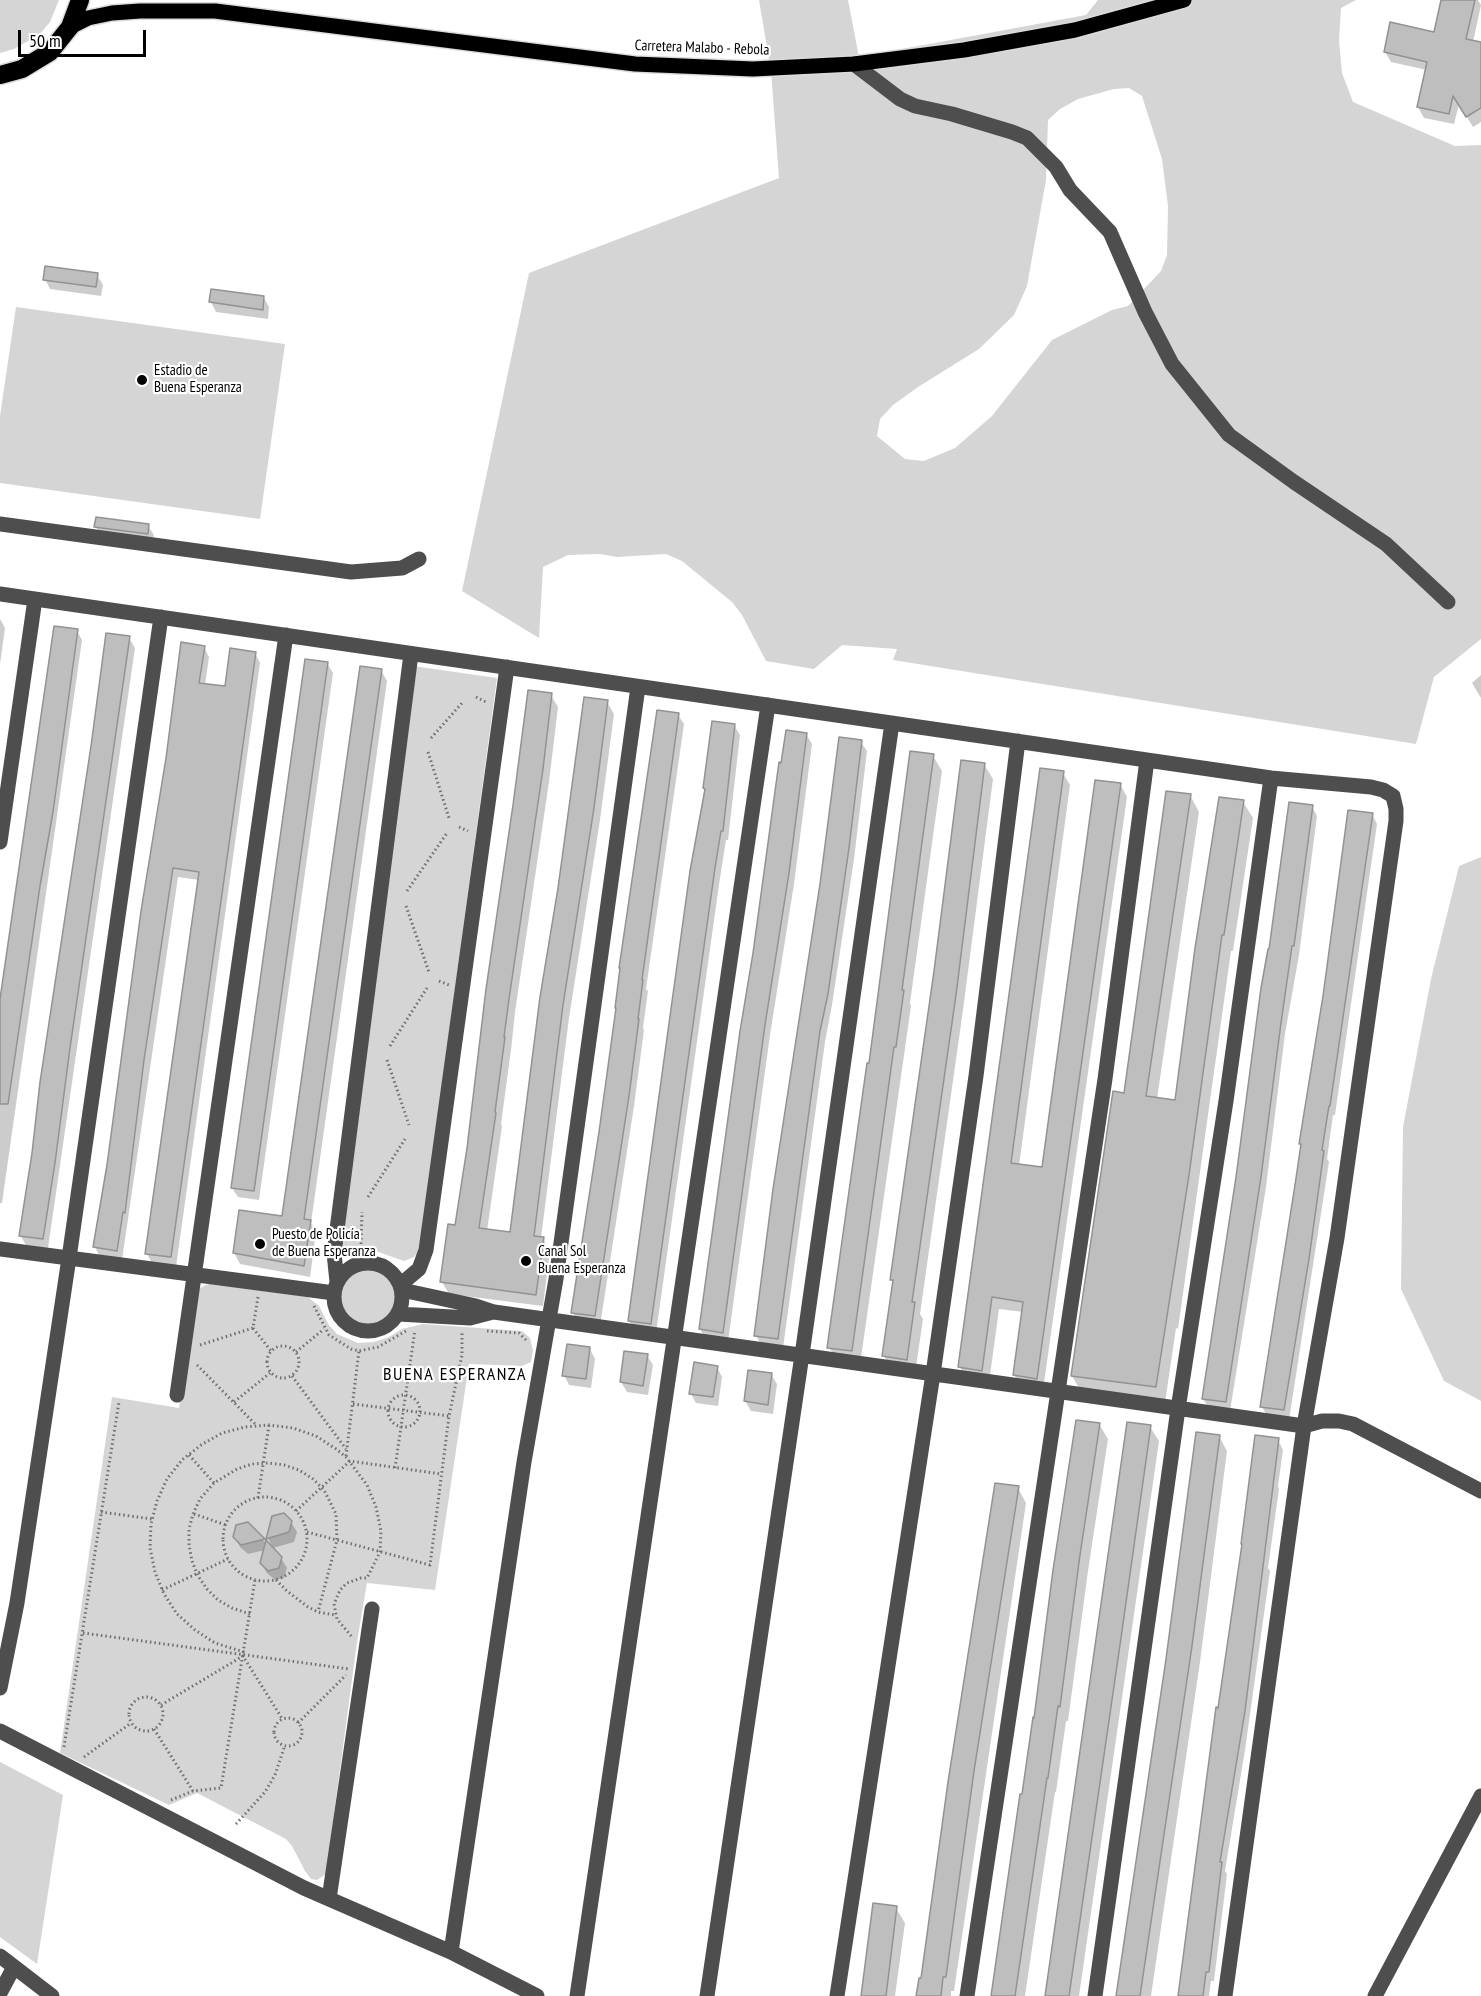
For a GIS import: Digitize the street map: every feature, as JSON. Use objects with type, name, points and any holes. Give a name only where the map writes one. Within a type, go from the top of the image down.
[{"type":"highway","points":[[0,75],[22,69],[37,62],[50,52],[70,27],[80,0]]},
{"type":"main road","name":"Carretera Malabo - Rebola","points":[[185,0],[215,11]]},
{"type":"main road","name":"Carretera Malabo - Rebola","points":[[70,27],[88,18],[112,13],[215,11],[634,64],[753,69],[854,64],[964,50],[1075,30],[1184,0]]},
{"type":"street","points":[[854,64],[900,99],[915,106],[952,114],[1027,138],[1056,167],[1070,190],[1110,232],[1145,312],[1172,364],[1229,435],[1386,544],[1448,602]]},
{"type":"street","points":[[0,524],[351,573],[402,568],[419,560]]},
{"type":"street","points":[[0,594],[1272,778],[1383,790],[1393,796],[1396,809],[1337,1238],[1304,1426],[1225,1996]]},
{"type":"street","points":[[0,842],[35,599]]},
{"type":"street","points":[[0,1688],[17,1603],[69,1258],[161,617]]},
{"type":"street","points":[[177,1395],[286,636]]},
{"type":"street","points":[[336,1287],[344,1273],[353,1267],[364,1263],[375,1264],[386,1268],[394,1275],[401,1288],[402,1303],[398,1314],[381,1329],[357,1330],[347,1324],[334,1305],[336,1287],[334,1260],[411,654]]},
{"type":"street","points":[[401,1288],[419,1269],[426,1250],[507,668]]},
{"type":"street","points":[[451,1952],[524,1462],[561,1244],[638,687]]},
{"type":"street","points":[[577,1996],[768,705]]},
{"type":"street","points":[[707,1996],[802,1355],[892,723]]},
{"type":"street","points":[[837,1996],[933,1374],[976,1076],[1018,741]]},
{"type":"street","points":[[967,1996],[1105,1079],[1147,760]]},
{"type":"street","points":[[1095,1996],[1178,1409],[1226,1101],[1272,778]]},
{"type":"street","points":[[0,1249],[194,1274],[336,1287]]},
{"type":"street","points":[[401,1288],[494,1312],[549,1320],[1304,1426],[1322,1421],[1339,1421],[1353,1424],[1481,1491]]},
{"type":"street","points":[[398,1314],[470,1318],[494,1312]]},
{"type":"street","points":[[329,1899],[372,1609]]},
{"type":"street","points":[[0,1731],[329,1899],[451,1952],[537,1996]]},
{"type":"street","points":[[1375,1996],[1481,1796]]},
{"type":"street","points":[[0,1956],[52,1996]]},
{"type":"street","points":[[0,1993],[14,1967]]},
{"type":"path","points":[[476,697],[492,705],[493,696]]},
{"type":"path","points":[[431,738],[462,703]]},
{"type":"path","points":[[428,752],[449,818]]},
{"type":"path","points":[[459,827],[474,834]]},
{"type":"path","points":[[407,891],[447,833]]},
{"type":"path","points":[[406,906],[429,972]]},
{"type":"path","points":[[390,1046],[427,988]]},
{"type":"path","points":[[387,1060],[408,1125]]},
{"type":"path","points":[[368,1197],[405,1139]]},
{"type":"path","points":[[354,1245],[363,1244],[362,1212]]},
{"type":"path","points":[[259,1293],[253,1328],[272,1351]]},
{"type":"path","points":[[306,1300],[316,1307],[324,1329],[329,1335],[341,1345],[359,1351],[378,1347],[406,1331],[415,1329],[395,1468]]},
{"type":"path","points":[[190,1348],[253,1328]]},
{"type":"path","points":[[296,1352],[324,1329]]},
{"type":"path","points":[[307,1532],[430,1565],[449,1416],[462,1355],[462,1330]]},
{"type":"path","points":[[485,1331],[519,1333],[527,1340],[530,1351]]},
{"type":"path","points":[[284,1346],[296,1352],[299,1364],[292,1376],[279,1378],[271,1372],[267,1363],[272,1351],[284,1346]]},
{"type":"path","points":[[346,1457],[359,1351]]},
{"type":"path","points":[[197,1364],[257,1426]]},
{"type":"path","points":[[234,1402],[271,1372]]},
{"type":"path","points":[[292,1376],[347,1450]]},
{"type":"path","points":[[405,1395],[416,1400],[419,1413],[413,1424],[401,1426],[391,1421],[387,1409],[394,1397],[405,1395]]},
{"type":"path","points":[[64,1752],[118,1402]]},
{"type":"path","points":[[353,1404],[449,1416]]},
{"type":"path","points":[[258,1498],[269,1425]]},
{"type":"path","points":[[283,1720],[244,1654],[215,1643],[195,1630],[177,1614],[162,1590],[154,1572],[150,1548],[152,1520],[157,1501],[167,1479],[182,1460],[201,1445],[222,1433],[245,1426],[269,1425],[293,1428],[316,1436],[336,1449],[350,1461],[367,1485],[376,1507],[381,1531],[380,1552]]},
{"type":"path","points":[[189,1455],[214,1483]]},
{"type":"path","points":[[350,1461],[441,1474]]},
{"type":"path","points":[[296,1511],[350,1461]]},
{"type":"path","points":[[250,1614],[218,1600],[207,1589],[192,1561],[189,1529],[200,1499],[214,1483],[237,1469],[263,1464],[284,1465],[299,1470],[321,1488],[336,1514],[338,1540],[318,1612]]},
{"type":"path","points":[[258,1498],[276,1499],[296,1511],[303,1520],[307,1532],[307,1545],[301,1561],[289,1574],[276,1580],[255,1580],[240,1572],[228,1559],[224,1543],[226,1525],[235,1510],[242,1505],[258,1498]]},
{"type":"path","points":[[101,1512],[152,1520]]},
{"type":"path","points":[[193,1514],[226,1525]]},
{"type":"path","points":[[162,1590],[228,1559]]},
{"type":"path","points":[[168,1802],[193,1791],[221,1788],[255,1580]]},
{"type":"path","points":[[276,1580],[301,1602],[318,1612],[335,1615]]},
{"type":"path","points":[[83,1633],[351,1670],[298,1723]]},
{"type":"path","points":[[161,1705],[244,1654]]},
{"type":"path","points":[[150,1697],[161,1705],[162,1720],[154,1729],[142,1731],[131,1723],[129,1711],[136,1699],[150,1697]]},
{"type":"path","points":[[283,1720],[294,1720],[298,1723],[302,1729],[300,1739],[293,1745],[285,1745],[278,1741],[274,1733],[277,1725],[283,1720]]},
{"type":"path","points":[[80,1760],[131,1723]]},
{"type":"path","points":[[154,1729],[193,1791]]},
{"type":"path","points":[[236,1824],[265,1792],[275,1775],[285,1745]]},
{"type":"shaded area","points":[[0,0],[59,0],[50,22],[40,34],[14,49],[0,53]]},
{"type":"shaded area","points":[[759,0],[848,0],[859,57],[1086,15],[1098,0],[1356,0],[1341,8],[1339,40],[1342,73],[1353,102],[1455,146],[1481,145],[1481,639],[1434,677],[1416,744],[893,660],[897,649],[842,645],[814,669],[766,661],[742,615],[732,602],[682,561],[666,554],[617,557],[600,554],[568,555],[543,567],[539,638],[462,591],[529,273],[779,178],[771,71]],"holes":[[[1129,88],[1142,96],[1162,159],[1168,206],[1167,255],[1161,271],[1128,306],[1112,310],[1052,340],[992,416],[955,448],[924,461],[905,459],[877,436],[880,419],[893,405],[918,387],[979,349],[1014,315],[1027,286],[1046,180],[1048,120],[1060,109],[1078,99],[1114,89]]]},
{"type":"shaded area","name":"Estadio de Buena Esperanza","points":[[16,307],[285,344],[260,519],[0,483],[0,416]]},
{"type":"shaded area","points":[[413,666],[497,678],[423,1225],[418,1252],[414,1257],[404,1261],[373,1250],[339,1253]]},
{"type":"shaded area","points":[[1481,857],[1481,1401],[1444,1381],[1401,1289],[1403,1127],[1431,979],[1459,866]]},
{"type":"shaded area","points":[[368,1268],[379,1270],[388,1276],[394,1285],[396,1296],[394,1307],[388,1316],[379,1322],[368,1324],[357,1322],[348,1316],[342,1307],[340,1296],[342,1285],[348,1276],[357,1270]]},
{"type":"shaded area","points":[[211,1283],[308,1297],[319,1306],[329,1325],[337,1334],[358,1343],[374,1342],[402,1329],[423,1324],[522,1331],[530,1338],[533,1351],[531,1362],[522,1366],[469,1364],[435,1590],[367,1583],[326,1874],[317,1880],[311,1879],[286,1839],[197,1793],[169,1805],[60,1753],[112,1397],[179,1408],[194,1297],[200,1288]]},
{"type":"shaded area","points":[[0,1762],[63,1795],[37,1964],[0,1937]]},
{"type":"building","points":[[1441,0],[1475,0],[1466,39],[1481,42],[1481,108],[1466,117],[1453,96],[1449,114],[1417,107],[1427,62],[1384,52],[1390,22],[1434,32]]},
{"type":"building","points":[[45,266],[98,273],[96,287],[43,280]]},
{"type":"building","points":[[211,289],[264,296],[263,310],[209,302]]},
{"type":"building","points":[[96,517],[149,524],[148,534],[94,527]]},
{"type":"building","points":[[54,626],[78,629],[53,812],[8,1104],[0,1104],[0,999]]},
{"type":"building","points":[[106,633],[130,636],[43,1239],[19,1236]]},
{"type":"building","points":[[181,642],[205,646],[199,683],[225,686],[230,648],[256,652],[171,1257],[145,1254],[199,872],[173,868],[144,1060],[125,1213],[123,1212],[117,1251],[93,1247],[107,1165],[141,911],[166,758]]},
{"type":"building","points":[[305,659],[328,662],[254,1191],[231,1188]]},
{"type":"building","points":[[360,666],[382,669],[304,1219],[311,1220],[304,1266],[233,1253],[239,1210],[282,1216]]},
{"type":"building","points":[[528,690],[552,693],[479,1228],[510,1232],[540,997],[558,888],[584,697],[608,700],[594,808],[563,1005],[534,1236],[544,1237],[536,1295],[440,1282],[448,1224],[455,1225],[467,1148],[486,989]]},
{"type":"building","points":[[657,710],[679,713],[642,980],[629,1096],[595,1316],[571,1313],[599,1132],[616,1008],[619,968]]},
{"type":"building","points":[[712,721],[735,724],[723,831],[721,831],[715,868],[651,1324],[628,1321],[690,871],[705,789],[703,788]]},
{"type":"building","points":[[786,730],[807,733],[723,1333],[699,1329],[779,762],[781,763]]},
{"type":"building","points":[[839,737],[862,740],[849,848],[828,994],[820,1031],[778,1339],[754,1336],[773,1189],[820,884]]},
{"type":"building","points":[[910,751],[934,754],[902,990],[904,990],[852,1351],[827,1348],[867,1063],[869,1063]]},
{"type":"building","points":[[961,760],[985,763],[956,995],[912,1302],[915,1302],[907,1360],[882,1356],[893,1280],[890,1280]]},
{"type":"building","points":[[1040,768],[1064,771],[1011,1163],[1042,1167],[1095,780],[1121,783],[1037,1379],[1013,1375],[1023,1302],[992,1297],[982,1371],[958,1367]]},
{"type":"building","points":[[1166,791],[1191,794],[1146,1096],[1175,1100],[1195,948],[1219,797],[1244,800],[1156,1387],[1071,1376],[1113,1091],[1124,1093]]},
{"type":"building","points":[[1289,802],[1313,805],[1261,1177],[1226,1402],[1202,1399],[1236,1177]]},
{"type":"building","points":[[1348,810],[1373,813],[1322,1150],[1324,1151],[1309,1259],[1284,1410],[1260,1407],[1323,996]]},
{"type":"building","points":[[567,1344],[590,1347],[586,1379],[562,1376]]},
{"type":"building","points":[[624,1351],[648,1354],[643,1386],[620,1382]]},
{"type":"building","points":[[694,1362],[718,1366],[713,1397],[689,1394]]},
{"type":"building","points":[[748,1370],[772,1373],[768,1405],[744,1401]]},
{"type":"building","points":[[1076,1420],[1100,1423],[1060,1707],[1058,1706],[1015,1996],[991,1996],[1020,1794],[1022,1794],[1034,1718],[1053,1570]]},
{"type":"building","points":[[1127,1422],[1151,1425],[1121,1638],[1069,1996],[1045,1996]]},
{"type":"building","points":[[1196,1432],[1220,1435],[1192,1646],[1140,1996],[1116,1996],[1166,1659]]},
{"type":"building","points":[[1255,1435],[1279,1438],[1245,1711],[1220,1862],[1222,1862],[1209,1972],[1206,1972],[1203,1996],[1178,1996],[1216,1707],[1218,1708],[1242,1544]]},
{"type":"building","points":[[995,1483],[1019,1486],[974,1771],[946,1977],[943,1977],[941,1996],[916,1996],[919,1978],[921,1978],[948,1782]]},
{"type":"building","points":[[284,1513],[292,1521],[289,1532],[266,1539],[272,1516]]},
{"type":"building","points":[[248,1522],[265,1539],[241,1545],[233,1537],[236,1525]]},
{"type":"building","points":[[266,1540],[282,1557],[279,1568],[268,1571],[260,1563]]},
{"type":"building","points":[[873,1903],[897,1906],[886,1996],[861,1996]]},
{"type":"place","name":"Estadio de Buena Esperanza","points":[[142,380]]},
{"type":"place","name":"Puesto de Policía de Buena Esperanza","points":[[260,1244]]},
{"type":"place","name":"Canal Sol Buena Esperanza","points":[[526,1261]]},
{"type":"district","name":"BUENA ESPERANZA","points":[[455,1375]]}]
